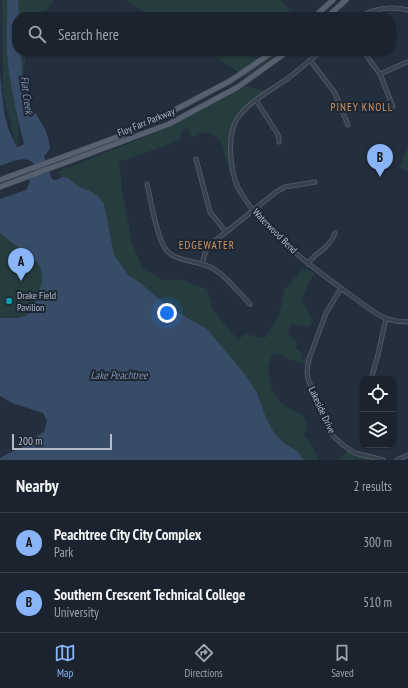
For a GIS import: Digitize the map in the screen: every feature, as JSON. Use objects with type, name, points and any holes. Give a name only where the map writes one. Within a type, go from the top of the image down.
[{"type":"main road","points":[[320,12],[333,0]]},
{"type":"main road","points":[[333,12],[346,0]]},
{"type":"main road","name":"Floy Farr Parkway","points":[[0,180],[120,136],[172,112],[230,81],[267,56]]},
{"type":"main road","name":"Floy Farr Parkway","points":[[0,188],[174,122],[238,87],[281,56]]},
{"type":"street","points":[[369,12],[379,9],[394,8],[408,10]]},
{"type":"street","name":"Waterwood Bend","points":[[315,56],[256,100],[239,117],[233,128],[231,144],[235,181],[240,193],[259,218],[308,264],[376,313],[395,321],[408,322]]},
{"type":"street","points":[[367,56],[380,74],[393,107]]},
{"type":"street","points":[[310,60],[335,93],[348,124]]},
{"type":"street","points":[[380,74],[407,62]]},
{"type":"street","points":[[256,100],[277,133],[279,142]]},
{"type":"street","points":[[196,159],[210,212],[226,232]]},
{"type":"street","points":[[202,264],[208,249],[226,232],[281,188],[315,182]]},
{"type":"street","points":[[147,184],[160,239],[164,247],[172,255],[202,264],[217,271],[250,304]]},
{"type":"street","points":[[308,264],[311,259],[330,244],[335,234]]},
{"type":"street","name":"Lakeside Drive","points":[[341,288],[326,312],[308,359],[308,379],[331,434],[355,453],[383,460]]},
{"type":"street","points":[[372,376],[386,318]]},
{"type":"street","points":[[397,460],[408,455]]},
{"type":"green space","name":"Flat Creek","points":[[2,0],[54,0],[46,12],[12,12],[12,56],[26,56],[17,148],[3,95]]},
{"type":"green space","points":[[126,0],[280,0],[291,12],[145,12]]},
{"type":"green space","points":[[214,56],[275,56],[246,77]]},
{"type":"green space","points":[[246,86],[264,91],[239,114],[234,124],[231,136],[233,174],[230,175],[222,145],[217,137],[204,132],[191,138],[187,128],[181,131],[181,140],[119,162],[122,190],[132,243],[142,266],[146,270],[165,281],[179,279],[207,289],[213,310],[238,340],[245,334],[265,338],[279,315],[285,289],[303,269],[314,272],[302,299],[313,321],[309,327],[292,324],[287,334],[297,342],[296,349],[302,353],[302,359],[309,359],[306,365],[277,353],[272,355],[268,368],[272,390],[283,405],[304,416],[307,425],[304,436],[309,440],[319,460],[294,460],[122,276],[58,172],[168,127]]},
{"type":"green space","points":[[408,147],[408,171],[399,168]]},
{"type":"green space","points":[[0,233],[32,257],[40,265],[42,275],[41,287],[30,313],[27,316],[0,318]]},
{"type":"green space","points":[[348,450],[376,460],[338,460]]},
{"type":"water","name":"Lake Peachtree","points":[[7,0],[18,0],[19,12],[12,12],[12,56],[21,56],[23,85],[26,95],[47,134],[50,149],[44,156],[52,179],[56,180],[63,177],[68,178],[79,187],[90,191],[99,197],[104,204],[114,255],[129,276],[139,282],[170,308],[207,329],[244,373],[257,393],[266,418],[274,433],[284,443],[297,451],[304,460],[0,460],[0,458],[26,445],[44,432],[47,421],[43,413],[12,403],[0,396],[0,318],[20,317],[30,313],[42,281],[42,274],[37,262],[0,233],[0,199],[26,190],[30,182],[29,180],[33,174],[34,164],[31,161],[22,159],[0,166],[0,75],[4,112],[8,128],[16,146],[18,147],[24,144],[8,64]]},
{"type":"place","name":"Southern Crescent Technical College","points":[[380,177]]},
{"type":"place","name":"Peachtree City City Complex","points":[[21,281]]},
{"type":"place","name":"Drake Field Pavilion","points":[[9,301]]},
{"type":"district","name":"PINEY KNOLL","points":[[362,107]]},
{"type":"district","name":"EDGEWATER","points":[[207,245]]}]
